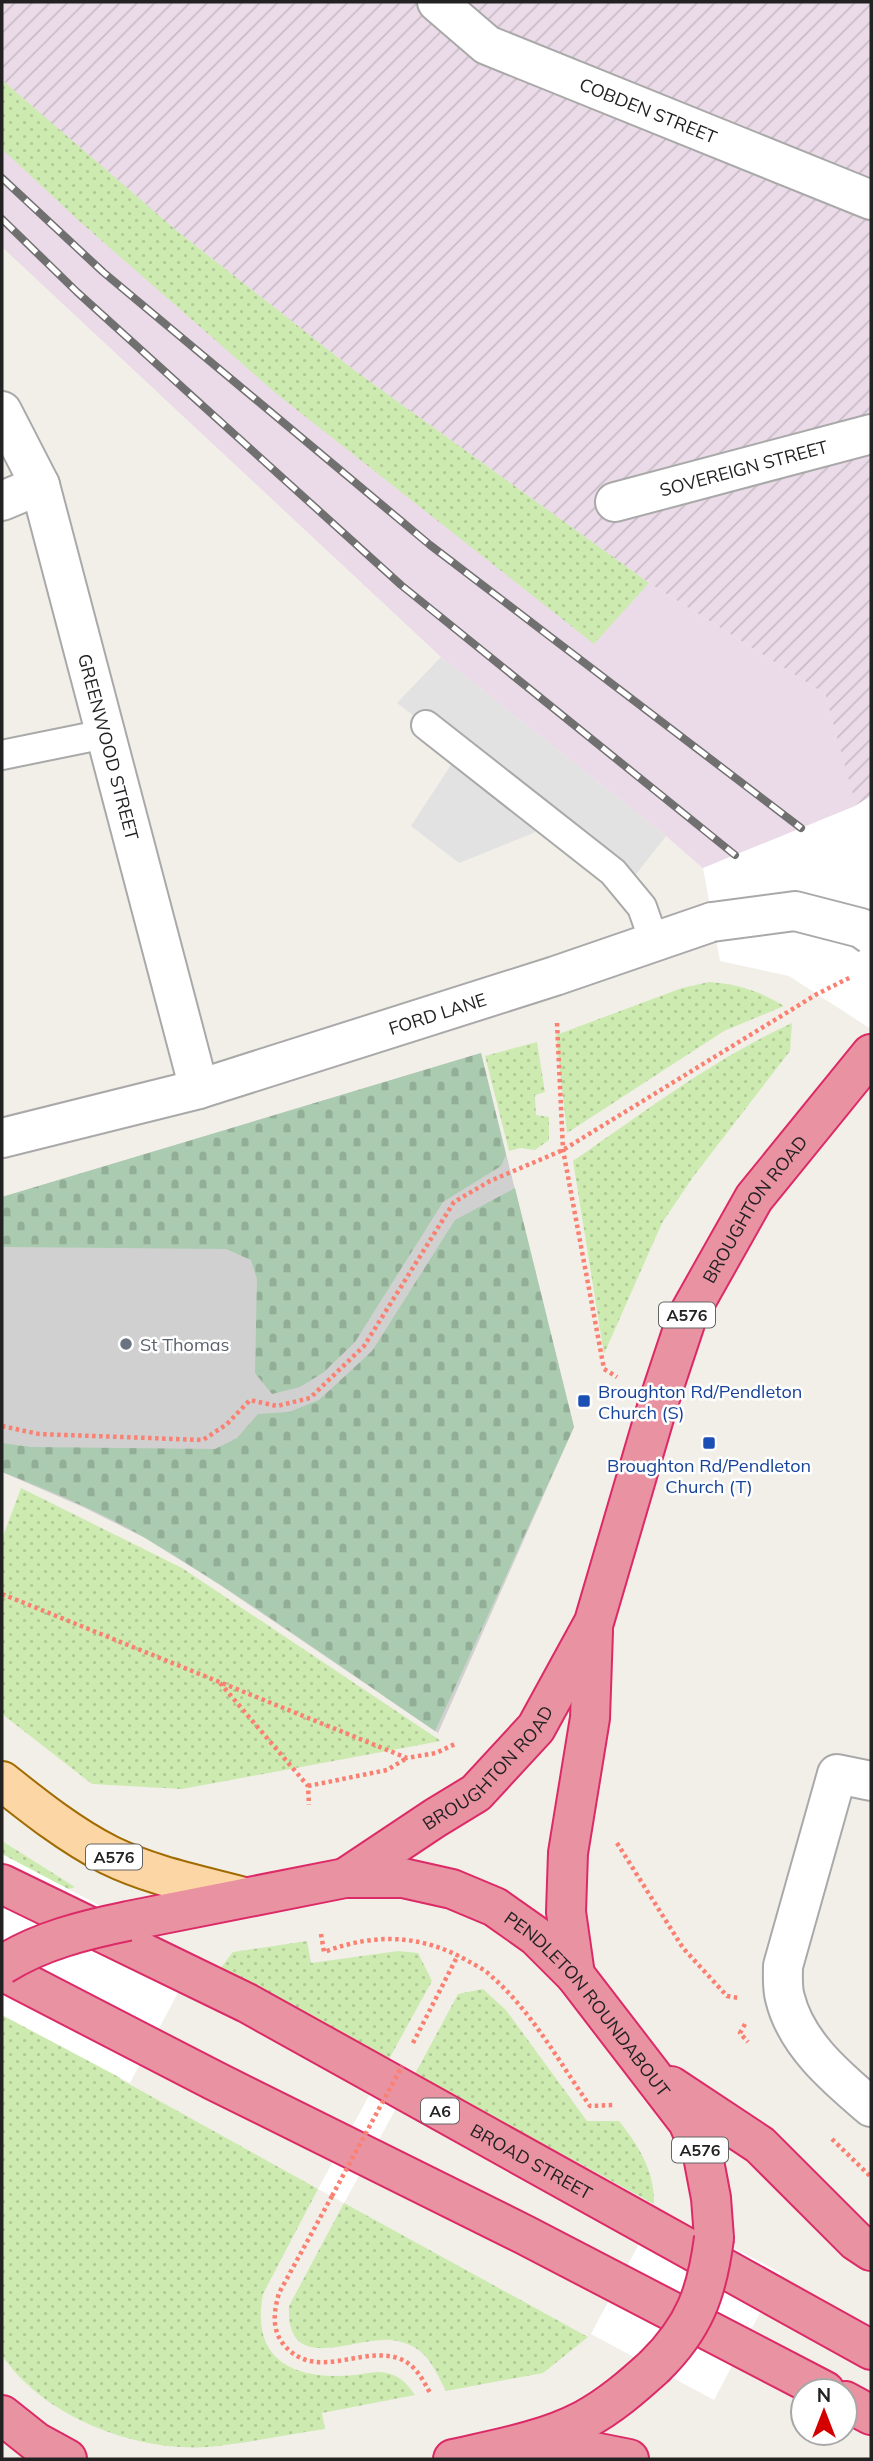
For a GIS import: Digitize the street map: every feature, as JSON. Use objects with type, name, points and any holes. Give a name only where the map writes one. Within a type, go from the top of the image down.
[{"type":"highway","name":"BROUGHTON ROAD","points":[[345,1878],[476,1793],[536,1728],[594,1622],[658,1404],[687,1317],[754,1198],[866,1073]]},
{"type":"highway","name":"BROUGHTON ROAD","points":[[575,1975],[566,1912],[568,1853],[590,1718],[594,1622]]},
{"type":"highway","name":"PENDLETON ROUNDABOUT","points":[[2,1965],[19,1954],[90,1928],[345,1878],[403,1878],[452,1889],[495,1907],[536,1936],[575,1975],[688,2122],[703,2156],[711,2197],[714,2238],[703,2298],[673,2349],[624,2394],[583,2420],[534,2440],[453,2459]]},
{"type":"highway","name":"BROAD STREET","points":[[2,1884],[247,2003],[871,2350]]},
{"type":"highway","points":[[2,1971],[215,2081],[525,2235],[798,2377]]},
{"type":"highway","points":[[654,2076],[760,2145],[856,2241],[871,2250]]},
{"type":"highway","points":[[2,2415],[36,2442],[67,2459]]},
{"type":"highway","points":[[534,2440],[629,2459]]},
{"type":"main road","name":"A576","points":[[2,1781],[61,1826],[110,1855],[160,1875],[244,1897]]},
{"type":"street","name":"COBDEN STREET","points":[[437,2],[486,45],[871,200]]},
{"type":"street","name":"GREENWOOD STREET","points":[[2,411],[40,485],[199,1089]]},
{"type":"street","name":"SOVEREIGN STREET","points":[[615,502],[871,434]]},
{"type":"street","points":[[2,501],[40,485]]},
{"type":"street","name":"FORD LANE","points":[[2,1138],[199,1089],[555,976],[712,922],[795,911],[860,928],[871,935]]},
{"type":"street","points":[[854,1778],[788,1944],[783,1966],[784,1997],[793,2021],[814,2054],[871,2108]]},
{"type":"lane","points":[[426,724],[613,872],[642,906],[654,941]]},
{"type":"lane","points":[[2,755],[105,734]]},
{"type":"path","points":[[2,1426],[39,1434],[203,1440],[227,1424],[250,1400],[277,1406],[310,1398],[365,1346],[454,1202],[490,1181],[563,1150],[817,994],[860,973]]},
{"type":"path","points":[[555,976],[563,1150],[604,1369],[658,1404]]},
{"type":"path","points":[[2,1594],[407,1759]]},
{"type":"path","points":[[219,1682],[308,1786],[309,1805]]},
{"type":"path","points":[[308,1786],[387,1770],[407,1759],[436,1753],[464,1739]]},
{"type":"path","points":[[579,1788],[683,1948],[727,1996],[756,2001],[784,1997]]},
{"type":"path","points":[[321,1934],[324,1952],[348,1943],[397,1938],[429,1943],[458,1955],[489,1973],[516,2001],[590,2106],[614,2105]]},
{"type":"path","points":[[430,2393],[418,2372],[409,2363],[397,2358],[377,2356],[327,2363],[309,2361],[294,2354],[282,2342],[275,2326],[274,2310],[279,2293],[402,2066],[458,1955]]},
{"type":"shaded area","points":[[2,2],[871,2],[871,796],[855,806],[825,694],[649,583],[354,370],[177,231],[12,90],[2,80]]},
{"type":"shaded area","points":[[2,80],[177,231],[354,370],[649,583],[825,694],[856,805],[871,1015],[666,836],[441,657],[2,247]]},
{"type":"shaded area","points":[[441,657],[666,836],[626,887],[553,825],[459,863],[411,826],[460,751],[397,703]]},
{"type":"shaded area","points":[[481,1053],[574,1427],[438,1733],[220,1585],[145,1538],[2,1472],[2,1197]]},
{"type":"green space","points":[[2,80],[177,231],[354,370],[649,583],[594,644],[278,395],[78,220],[2,149]]},
{"type":"green space","points":[[709,982],[748,989],[784,1006],[724,1031],[567,1133],[556,1035],[682,988]]},
{"type":"green space","points":[[792,1023],[790,1051],[693,1177],[662,1223],[604,1354],[573,1161],[707,1070]]},
{"type":"green space","points":[[537,1042],[545,1092],[535,1095],[536,1115],[549,1117],[549,1140],[535,1150],[520,1148],[509,1151],[485,1056]]},
{"type":"green space","points":[[481,1053],[506,1155],[501,1166],[443,1202],[355,1342],[324,1372],[300,1387],[272,1394],[255,1373],[257,1279],[251,1260],[226,1249],[2,1247],[2,1197]]},
{"type":"green space","points":[[515,1188],[574,1427],[435,1731],[256,1609],[147,1539],[76,1502],[2,1472],[2,1443],[31,1447],[215,1449],[237,1438],[258,1414],[289,1412],[319,1400],[372,1351],[455,1220]]},
{"type":"green space","points":[[21,1488],[182,1568],[441,1741],[182,1789],[92,1784],[2,1714],[2,1539]]},
{"type":"green space","points":[[2,1841],[75,1887],[34,1901],[2,1917]]},
{"type":"green space","points":[[307,1941],[311,1963],[398,1951],[418,1953],[432,1981],[389,2059],[220,1969],[233,1952]]},
{"type":"green space","points":[[193,1958],[120,2079],[318,2189],[263,2294],[261,2317],[264,2336],[271,2351],[282,2362],[297,2370],[314,2374],[392,2374],[403,2381],[415,2395],[322,2413],[325,2429],[208,2447],[180,2447],[122,2436],[66,2413],[20,2377],[2,2355],[2,2017],[12,2008]]},
{"type":"green space","points":[[483,1989],[506,2010],[587,2121],[619,2121],[649,2170],[654,2204],[415,2074],[458,1994]]},
{"type":"green space","points":[[344,2203],[588,2337],[543,2373],[446,2391],[436,2371],[422,2353],[404,2343],[386,2340],[336,2347],[307,2346],[297,2339],[291,2326],[289,2306]]},
{"type":"pier","points":[[871,796],[871,1029],[789,976],[720,961],[703,868],[855,806]]},
{"type":"pier","points":[[2,1854],[197,1957],[130,2083],[2,2015]]},
{"type":"pier","points":[[389,2059],[415,2074],[344,2203],[318,2189]]},
{"type":"pier","points":[[658,2208],[781,2273],[714,2400],[591,2334]]},
{"type":"railway","points":[[2,178],[103,272],[430,545],[801,828]]},
{"type":"railway","points":[[2,219],[77,292],[401,585],[735,855]]},
{"type":"place","name":"St Thomas","points":[[126,1344]]},
{"type":"place","name":"Broughton Rd/Pendleton Church (S)","points":[[584,1401]]},
{"type":"place","name":"Broughton Rd/Pendleton Church (T)","points":[[709,1443]]}]
